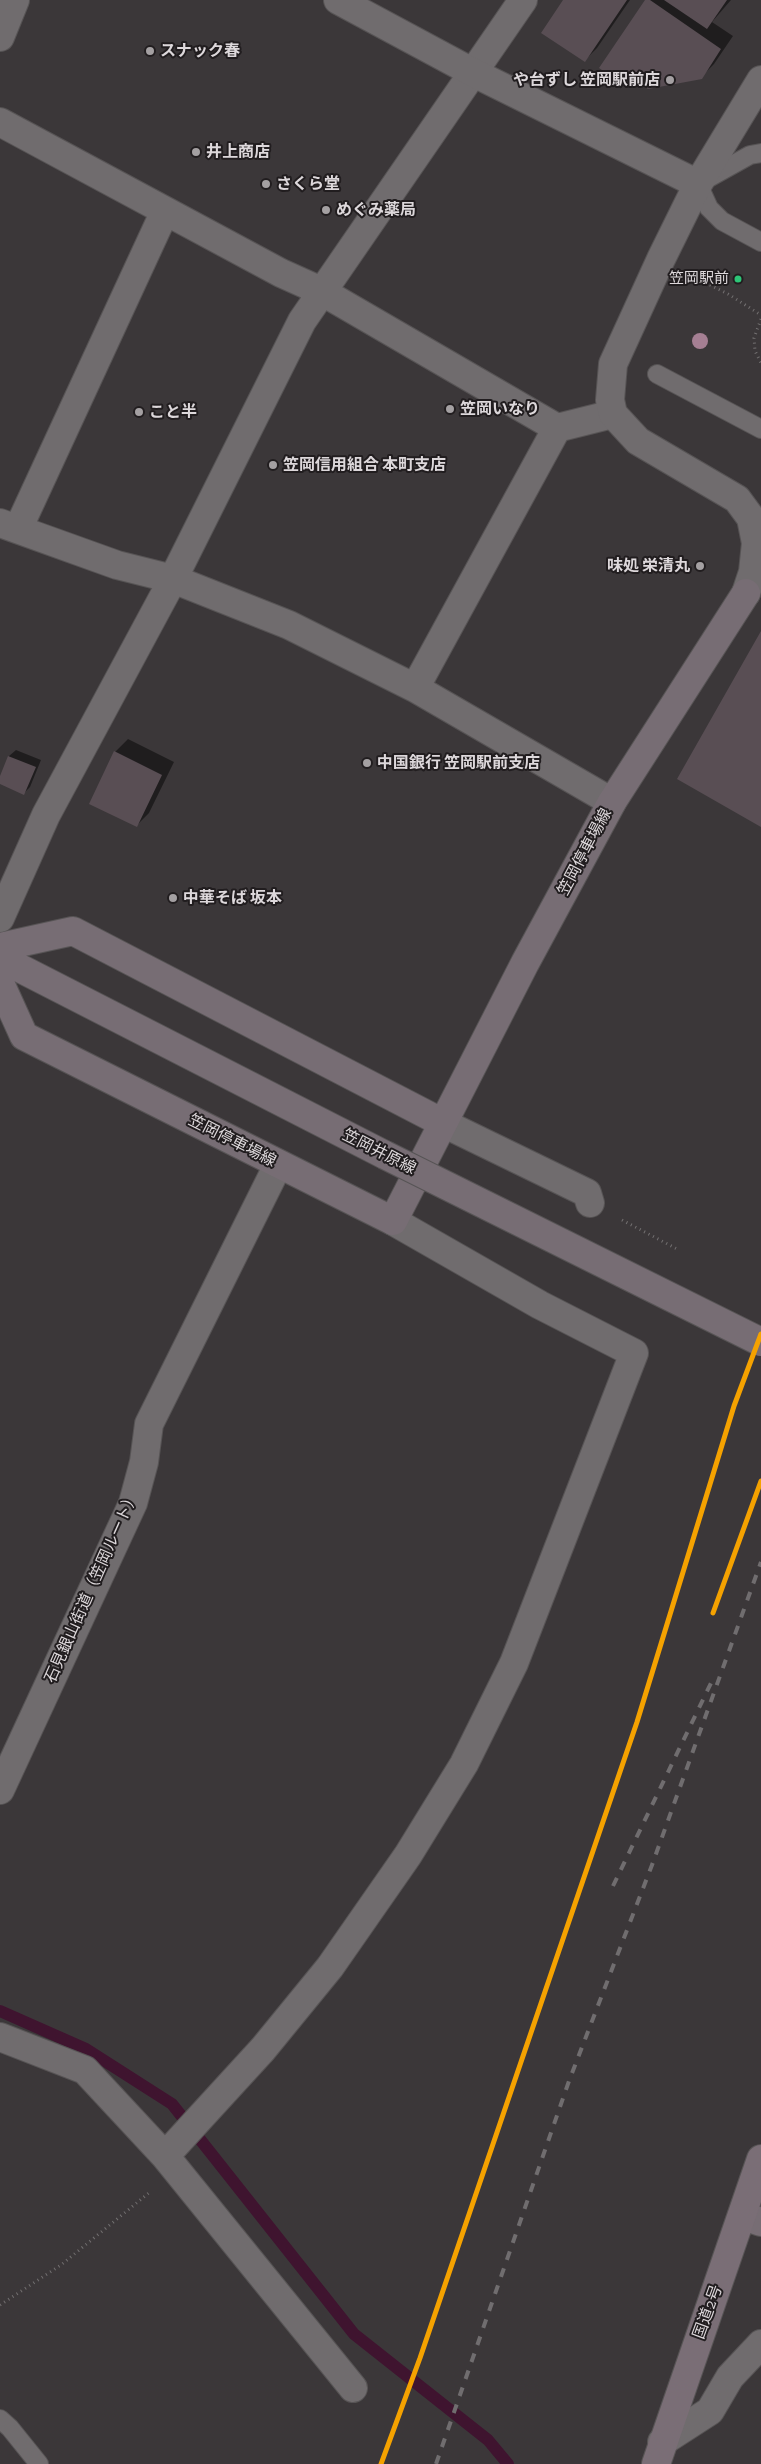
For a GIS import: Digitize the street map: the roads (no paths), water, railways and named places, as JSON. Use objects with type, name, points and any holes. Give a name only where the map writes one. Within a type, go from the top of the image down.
[{"type":"highway","name":"国道2号","points":[[659,2453],[752,2219],[761,2160]]},
{"type":"main road","name":"笠岡停車場線","points":[[0,983],[24,1036],[393,1221],[612,802],[746,592]]},
{"type":"main road","points":[[0,947],[72,931],[443,1123]]},
{"type":"main road","name":"笠岡井原線","points":[[0,958],[385,1155],[761,1342]]},
{"type":"street","points":[[0,36],[15,0]]},
{"type":"street","points":[[338,0],[474,73],[698,184]]},
{"type":"street","points":[[0,918],[46,815],[173,579],[302,321],[523,0]]},
{"type":"street","points":[[746,592],[753,572],[759,542],[751,518],[737,499],[638,441],[613,414],[610,400],[613,364],[698,184],[761,80]]},
{"type":"street","points":[[0,122],[281,273],[322,291],[557,428],[613,414]]},
{"type":"street","points":[[165,211],[9,526],[117,565],[173,579],[289,624],[415,688],[612,802]]},
{"type":"street","points":[[415,688],[557,428]]},
{"type":"street","points":[[443,1123],[587,1192],[590,1203]]},
{"type":"street","name":"石見銀山街道（笠岡ルート）","points":[[0,1790],[133,1503],[144,1462],[149,1424],[278,1165]]},
{"type":"street","points":[[169,2159],[214,2104],[263,2050],[330,1967],[408,1855],[464,1764],[514,1663],[634,1353],[540,1305],[393,1221]]},
{"type":"street","points":[[0,2037],[85,2070],[169,2159],[352,2388]]},
{"type":"street","points":[[659,2453],[710,2411],[730,2377],[761,2344]]},
{"type":"lane","points":[[761,153],[750,155],[698,184],[709,208],[722,222],[761,242]]},
{"type":"lane","points":[[657,374],[761,429]]},
{"type":"lane","points":[[0,2420],[10,2428],[39,2464]]},
{"type":"waterway","points":[[0,2011],[86,2049],[172,2104],[354,2334],[488,2440],[508,2464]]},
{"type":"railway","points":[[436,2464],[569,2081],[652,1865],[761,1562]]},
{"type":"railway","points":[[613,1886],[712,1681]]},
{"type":"place","name":"スナック春","points":[[150,51]]},
{"type":"place","name":"や台ずし 笠岡駅前店","points":[[670,80]]},
{"type":"place","name":"井上商店","points":[[196,152]]},
{"type":"place","name":"さくら堂","points":[[266,184]]},
{"type":"place","name":"めぐみ薬局","points":[[326,210]]},
{"type":"place","name":"笠岡駅前","points":[[738,279]]},
{"type":"place","name":"笠岡いなり","points":[[450,409]]},
{"type":"place","name":"こと半","points":[[139,412]]},
{"type":"place","name":"笠岡信用組合 本町支店","points":[[273,465]]},
{"type":"place","name":"味処 栄清丸","points":[[700,566]]},
{"type":"place","name":"中国銀行 笠岡駅前支店","points":[[367,763]]},
{"type":"place","name":"中華そば 坂本","points":[[173,898]]}]
